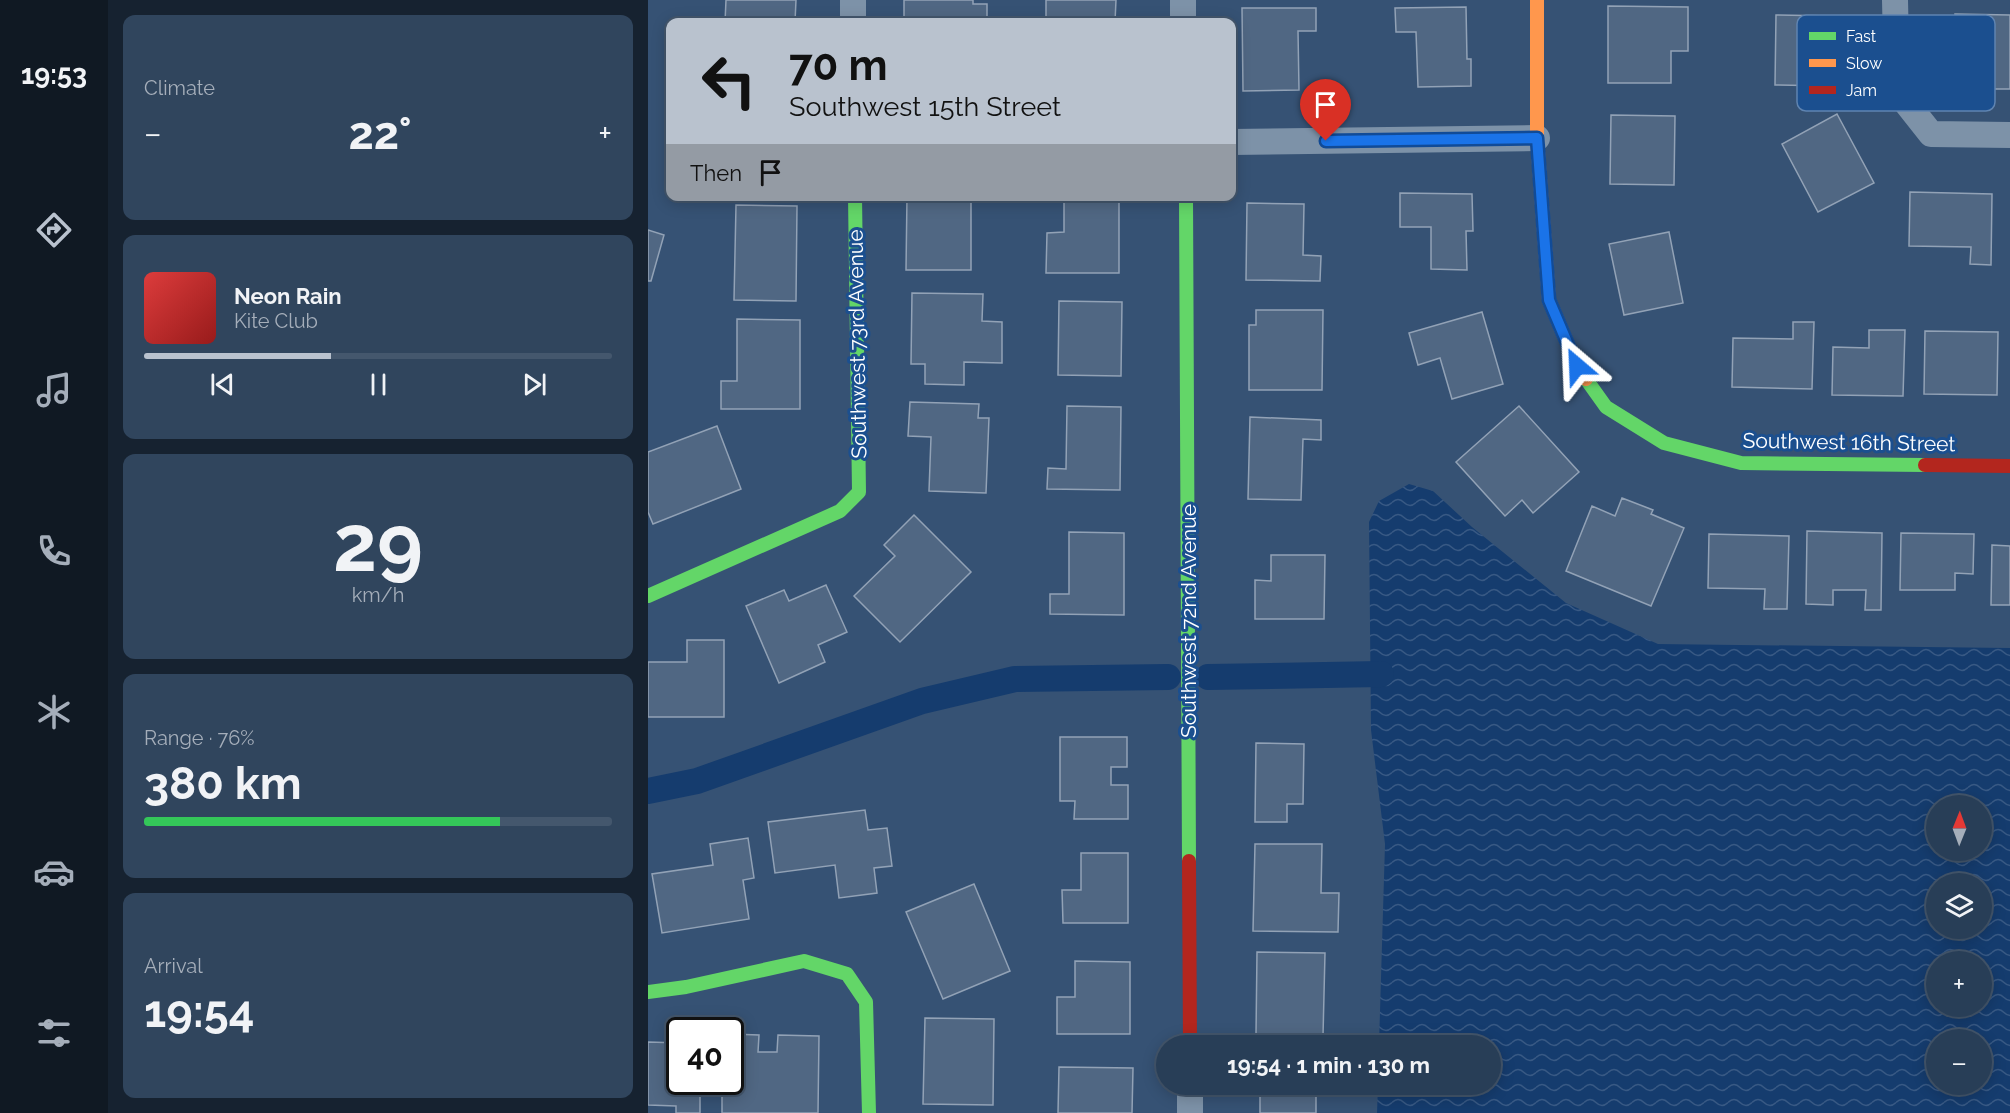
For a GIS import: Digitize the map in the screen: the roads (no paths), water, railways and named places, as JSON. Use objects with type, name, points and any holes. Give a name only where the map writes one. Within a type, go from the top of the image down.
[{"type":"street","points":[[853,0],[853,18]]},
{"type":"street","points":[[1183,0],[1183,18]]},
{"type":"street","name":"Southwest 16th Street","points":[[1537,0],[1537,138],[1549,300],[1577,366],[1606,407],[1664,443],[1741,463],[2010,466]]},
{"type":"street","points":[[1895,0],[1895,15]]},
{"type":"street","points":[[1910,111],[1931,134],[2010,135]]},
{"type":"street","points":[[1236,142],[1537,138]]},
{"type":"street","name":"Southwest 73rd Avenue","points":[[648,596],[840,511],[859,492],[855,201]]},
{"type":"street","name":"Southwest 72nd Avenue","points":[[1186,201],[1190,1035]]},
{"type":"street","points":[[648,992],[686,987],[804,961],[847,974],[866,1002],[869,1113]]},
{"type":"street","points":[[1190,1095],[1190,1113]]},
{"type":"water","points":[[1409,484],[1433,491],[1472,527],[1566,603],[1658,644],[2010,648],[2010,1113],[1377,1113],[1378,1095],[1501,1095],[1501,1035],[1379,1035],[1385,844],[1371,730],[1369,522],[1379,501]]},
{"type":"waterway","points":[[1208,677],[1381,674]]},
{"type":"waterway","points":[[648,791],[697,781],[922,701],[1015,679],[1168,677]]}]
